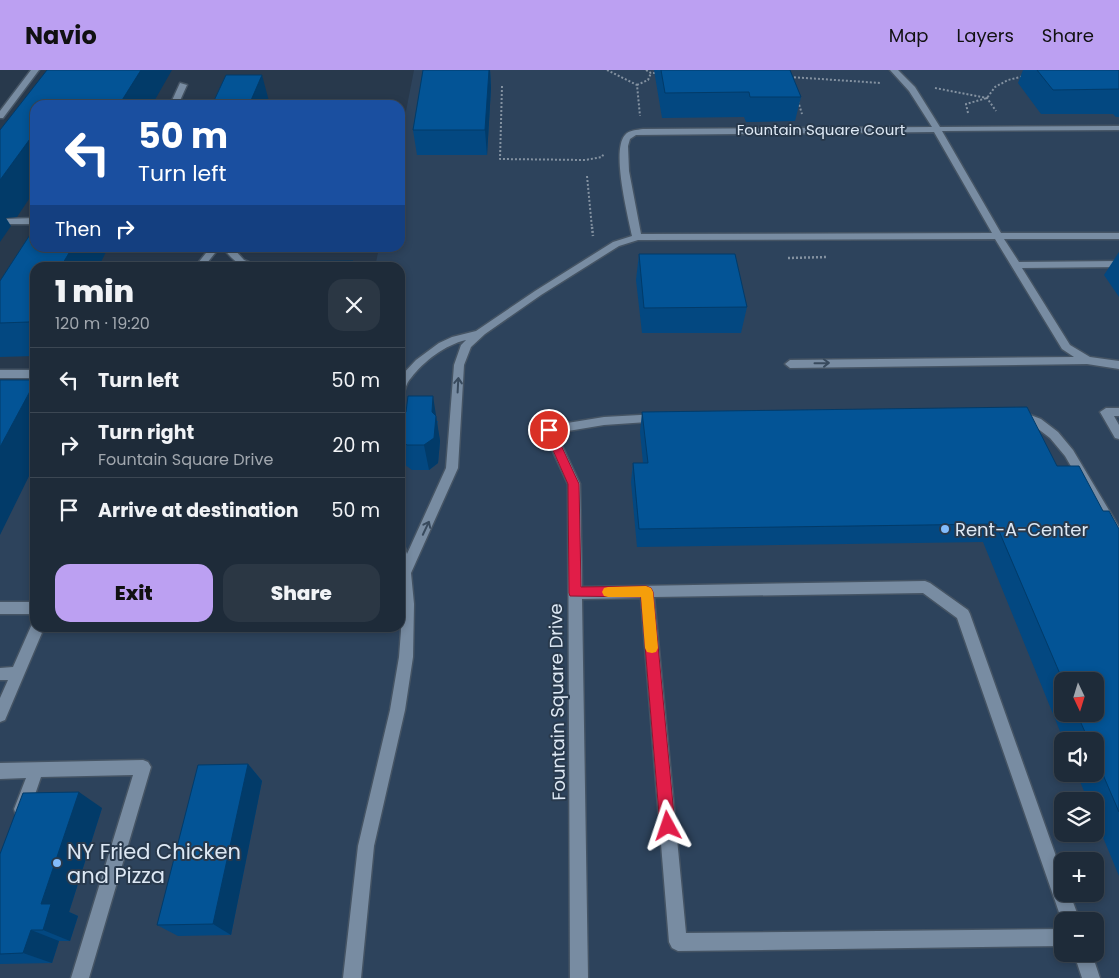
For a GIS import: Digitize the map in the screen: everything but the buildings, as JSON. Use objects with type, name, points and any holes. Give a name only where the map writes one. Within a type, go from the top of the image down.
[{"type":"street","points":[[0,116],[35,70]]},
{"type":"street","points":[[894,70],[912,89],[937,129],[998,236],[1066,347],[1087,360]]},
{"type":"street","points":[[176,100],[183,85]]},
{"type":"street","name":"Fountain Square Court","points":[[636,237],[625,166],[624,144],[631,134],[643,130],[1119,128]]},
{"type":"street","points":[[3,222],[30,221]]},
{"type":"street","points":[[352,978],[369,827],[386,762],[403,675],[410,624],[405,572],[452,468],[459,365],[466,345],[481,332],[538,292],[616,244],[636,237],[1119,236]]},
{"type":"street","points":[[203,262],[211,252]]},
{"type":"street","points":[[232,252],[241,262]]},
{"type":"street","points":[[1016,265],[1119,264]]},
{"type":"street","points":[[405,378],[410,371],[450,342],[481,332]]},
{"type":"street","points":[[790,364],[1087,360],[1119,365]]},
{"type":"street","points":[[0,374],[30,374]]},
{"type":"street","points":[[1119,412],[1106,412],[1119,435]]},
{"type":"street","points":[[1011,413],[1037,422],[1054,435],[1069,453],[1119,538]]},
{"type":"street","name":"Fountain Square Drive","points":[[579,978],[574,484],[549,430],[604,421],[674,417]]},
{"type":"street","points":[[575,593],[925,587],[963,614],[1068,912]]},
{"type":"street","points":[[646,592],[678,942],[1054,938]]},
{"type":"street","points":[[0,608],[30,608]]},
{"type":"street","points":[[0,716],[35,632]]},
{"type":"street","points":[[0,674],[18,673]]},
{"type":"street","points":[[0,771],[143,767],[80,978]]},
{"type":"street","points":[[16,825],[36,771]]},
{"type":"street","points":[[1086,962],[1091,978]]},
{"type":"path","points":[[608,70],[638,85]]},
{"type":"path","points":[[646,70],[651,74],[660,73]]},
{"type":"path","points":[[638,85],[648,80],[651,74]]},
{"type":"path","points":[[987,98],[995,88],[1008,80],[1026,76]]},
{"type":"path","points":[[638,85],[640,124]]},
{"type":"path","points":[[502,86],[500,160],[585,160]]},
{"type":"path","points":[[587,176],[593,239]]},
{"type":"shaded area","points":[[414,70],[1119,70],[1119,978],[0,978],[0,395],[30,395],[30,632],[405,632],[405,262],[376,262],[378,252],[405,252],[405,116]]},
{"type":"slow traffic","points":[[608,592],[646,592],[652,648]]},
{"type":"place","name":"Rent-A-Center","points":[[945,529]]},
{"type":"place","name":"NY Fried Chicken and Pizza","points":[[57,863]]},
{"type":"route","points":[[549,430],[574,484],[575,593],[646,592],[668,826]]}]
